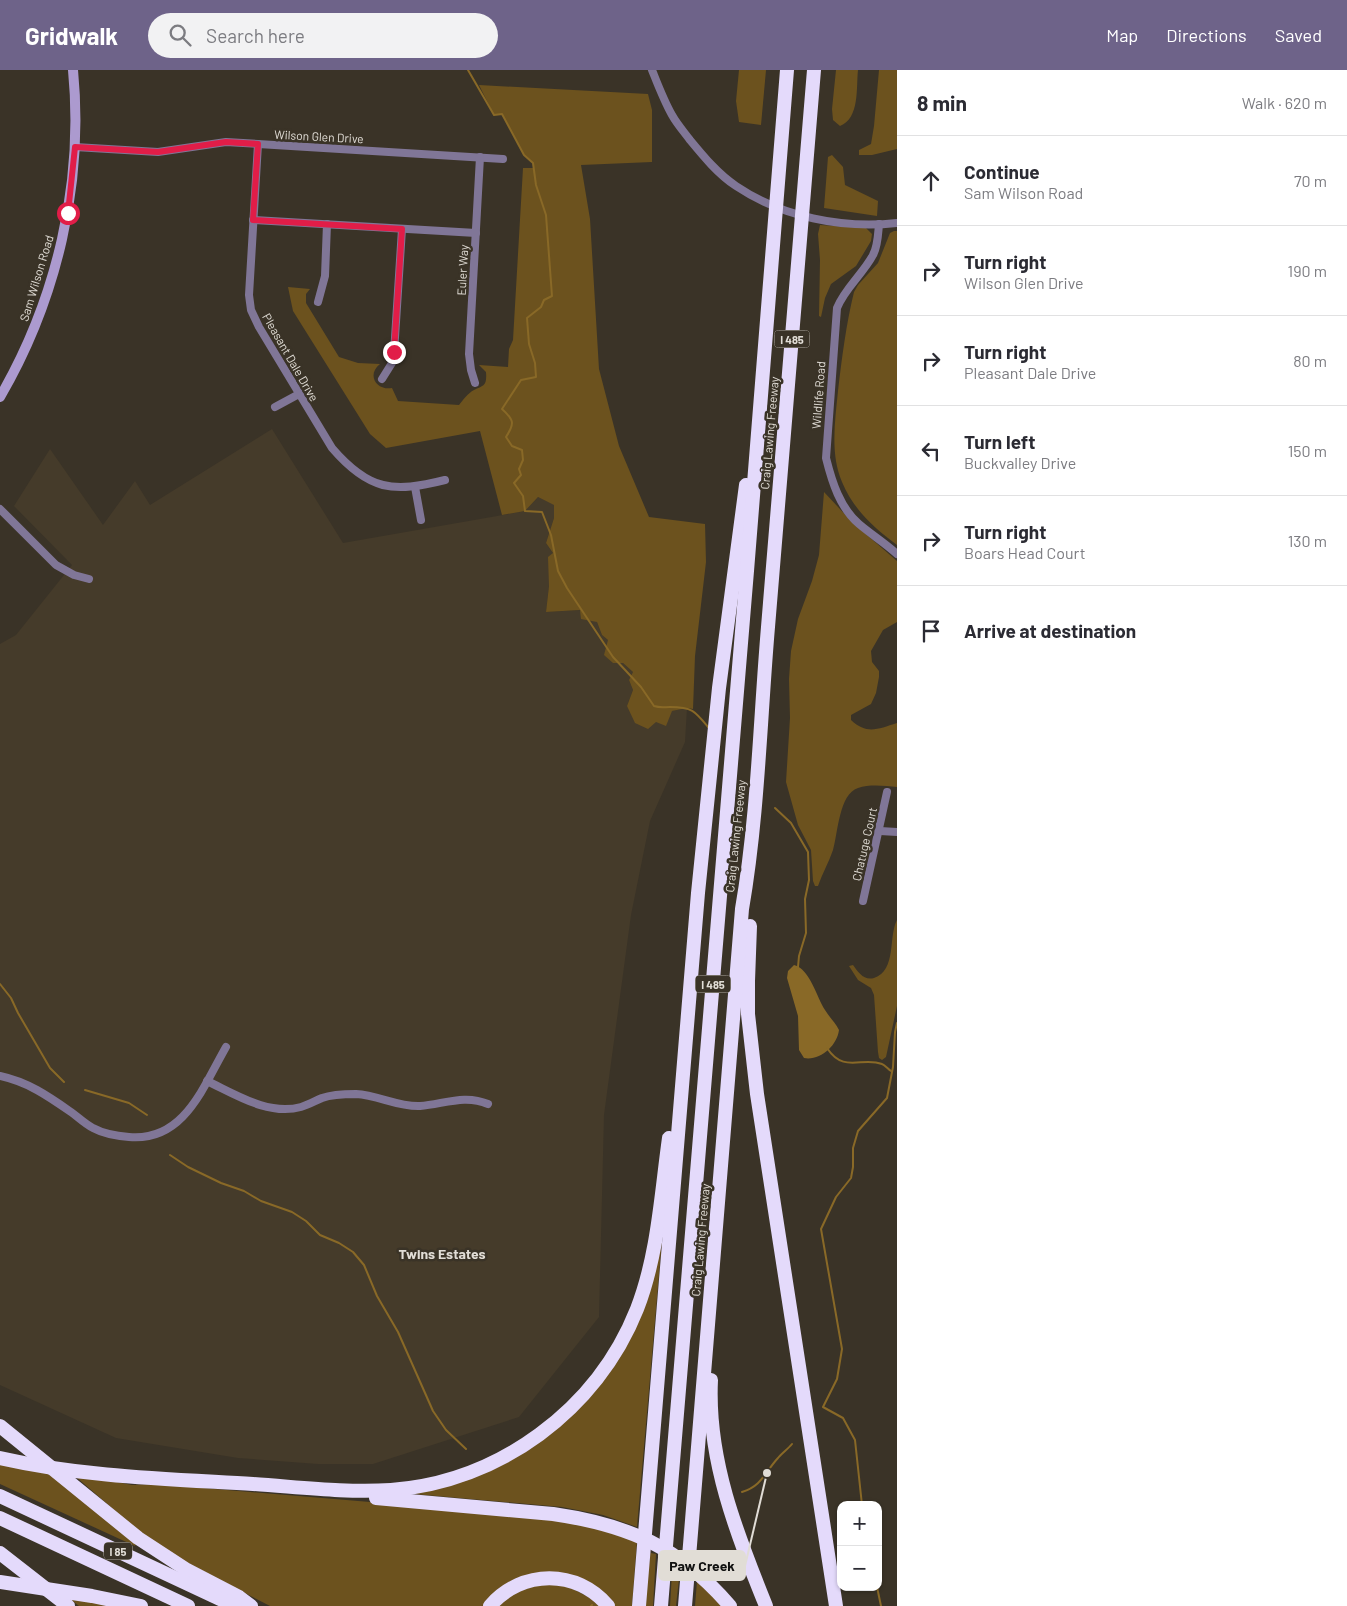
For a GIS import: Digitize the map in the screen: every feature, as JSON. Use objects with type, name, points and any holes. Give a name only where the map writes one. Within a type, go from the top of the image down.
[{"type":"highway","name":"Craig Lawing Freeway","points":[[661,1606],[758,444],[787,70]]},
{"type":"highway","name":"Craig Lawing Freeway","points":[[685,1606],[742,910],[749,868],[814,70]]},
{"type":"highway","points":[[639,1606],[700,874],[719,688],[763,363]]},
{"type":"highway","points":[[749,868],[751,909],[748,1014],[751,1052],[836,1606]]},
{"type":"highway","points":[[168,1479],[363,1491],[417,1487],[480,1470],[511,1454],[544,1432],[591,1387],[618,1347],[637,1309],[651,1264],[677,1080],[686,1040]]},
{"type":"highway","points":[[717,1222],[711,1384],[714,1443],[725,1497],[766,1606]]},
{"type":"highway","points":[[0,1426],[138,1538],[187,1570],[239,1597],[251,1606]]},
{"type":"highway","points":[[0,1458],[88,1472],[578,1517],[624,1529],[671,1552],[708,1582],[730,1606]]},
{"type":"highway","name":"I 85","points":[[0,1496],[236,1606]]},
{"type":"highway","name":"I 85","points":[[0,1518],[188,1606]]},
{"type":"highway","points":[[0,1553],[68,1606]]},
{"type":"highway","points":[[490,1606],[502,1594],[514,1586],[527,1581],[551,1577],[585,1586],[608,1606]]},
{"type":"highway","points":[[0,1582],[92,1596],[141,1606]]},
{"type":"street","name":"Sam Wilson Road","points":[[0,397],[26,347],[51,278],[68,213],[76,122],[73,70]]},
{"type":"street","points":[[652,70],[672,116],[707,161],[735,185],[778,207],[826,221],[879,224],[897,222]]},
{"type":"street","name":"Wilson Glen Drive","points":[[75,147],[158,152],[226,142],[503,159]]},
{"type":"street","name":"Pleasant Dale Drive","points":[[258,144],[249,281],[250,310],[267,342],[332,448],[344,462],[359,474],[372,482],[404,488],[445,480]]},
{"type":"street","name":"Euler Way","points":[[475,383],[468,354],[480,157]]},
{"type":"street","points":[[253,220],[476,233]]},
{"type":"street","points":[[318,302],[325,276],[327,224]]},
{"type":"street","name":"Wildlife Road","points":[[879,224],[878,241],[874,254],[842,295],[837,308],[826,458],[831,478],[847,510],[859,524],[878,536],[897,554]]},
{"type":"street","points":[[382,379],[392,363],[394,352],[402,229]]},
{"type":"street","points":[[275,407],[298,394]]},
{"type":"street","points":[[415,487],[421,520]]},
{"type":"street","points":[[0,509],[56,565],[74,575],[89,579]]},
{"type":"street","name":"Chatuge Court","points":[[863,901],[887,792]]},
{"type":"street","points":[[880,830],[897,832]]},
{"type":"street","points":[[0,1076],[38,1089],[93,1128],[116,1136],[138,1138],[157,1134],[177,1124],[190,1110],[226,1047]]},
{"type":"street","points":[[207,1081],[261,1106],[280,1109],[302,1107],[321,1098],[340,1094],[368,1095],[404,1105],[421,1106],[469,1099],[478,1099],[488,1104]]},
{"type":"shaded area","points":[[739,70],[766,70],[761,125],[739,122],[736,101]]},
{"type":"shaded area","points":[[836,70],[858,70],[854,110],[846,122],[840,126],[833,120],[832,109]]},
{"type":"shaded area","points":[[879,70],[897,70],[897,149],[872,155],[859,155],[859,150],[871,144]]},
{"type":"shaded area","points":[[479,85],[648,94],[652,110],[652,162],[581,165],[590,219],[599,369],[619,446],[649,517],[705,524],[706,562],[695,656],[693,709],[687,708],[672,711],[666,726],[656,722],[648,729],[635,723],[627,706],[633,690],[629,680],[633,672],[623,663],[613,663],[604,655],[608,640],[602,635],[597,622],[581,619],[580,610],[546,612],[549,586],[548,557],[553,553],[546,543],[554,518],[554,505],[538,497],[525,511],[502,515],[480,431],[386,448],[370,434],[293,311],[288,287],[310,289],[306,294],[306,303],[339,357],[358,363],[380,364],[374,373],[375,381],[382,387],[392,388],[398,401],[459,405],[470,393],[485,383],[486,372],[479,365],[508,367],[509,349],[513,340],[523,168],[534,168],[533,163],[524,155],[502,114],[494,115]]},
{"type":"shaded area","points":[[832,155],[843,167],[845,185],[878,201],[877,216],[824,208],[828,157]]},
{"type":"shaded area","points":[[820,225],[866,228],[872,234],[871,241],[856,266],[831,284],[825,298],[821,317],[819,316],[820,260],[818,234]]},
{"type":"shaded area","points":[[897,231],[897,545],[880,532],[852,501],[838,471],[834,437],[843,353],[854,292],[878,263],[890,233]]},
{"type":"shaded area","points":[[272,429],[343,543],[525,511],[538,497],[555,505],[554,518],[546,543],[553,553],[546,612],[581,610],[597,622],[602,635],[608,640],[613,663],[623,663],[633,672],[629,680],[633,690],[627,706],[656,722],[672,711],[687,708],[685,742],[650,821],[631,915],[604,1115],[599,1317],[519,1417],[373,1464],[318,1464],[238,1458],[116,1438],[0,1385],[0,644],[16,635],[72,565],[14,506],[50,449],[103,525],[135,481],[150,505]]},
{"type":"shaded area","points":[[824,492],[853,523],[897,561],[897,622],[883,630],[871,651],[872,662],[879,671],[879,677],[876,693],[871,704],[851,715],[851,720],[862,728],[868,729],[878,729],[897,723],[897,787],[867,786],[858,788],[847,798],[840,815],[831,854],[818,886],[815,886],[811,850],[798,825],[786,782],[790,718],[789,679],[791,651],[798,619],[819,555]]},
{"type":"shaded area","points":[[897,920],[897,1006],[886,1057],[882,1060],[879,1058],[878,1052],[874,995],[871,988],[858,980],[849,966],[853,965],[862,975],[870,979],[881,974],[889,961],[894,927]]},
{"type":"shaded area","points":[[794,965],[800,968],[809,978],[825,1010],[839,1030],[838,1036],[831,1047],[822,1055],[816,1057],[804,1058],[799,1050],[798,1016],[787,978],[788,971]]},
{"type":"shaded area","points":[[662,1240],[637,1527],[603,1515],[562,1507],[414,1494],[415,1490],[521,1453],[602,1378]]},
{"type":"shaded area","points":[[0,1463],[52,1472],[137,1541],[135,1546],[0,1484]]},
{"type":"shaded area","points":[[75,1476],[132,1485],[156,1484],[524,1515],[587,1526],[637,1541],[632,1606],[615,1606],[553,1573],[485,1606],[270,1606],[157,1547]]},
{"type":"shaded area","points":[[651,1548],[651,1553],[656,1554],[653,1606],[644,1606]]},
{"type":"shaded area","points":[[675,1566],[677,1566],[679,1579],[676,1606],[670,1606],[672,1573]]},
{"type":"shaded area","points":[[558,1581],[605,1606],[494,1606],[512,1591]]},
{"type":"shaded area","points":[[697,1581],[723,1606],[695,1606]]},
{"type":"shaded area","points":[[64,1594],[128,1606],[79,1606]]},
{"type":"waterway","points":[[468,70],[494,115],[502,114],[524,155],[533,163],[536,185],[546,215],[552,296],[544,300],[541,307],[527,318],[529,344],[535,363],[536,377],[521,380],[502,409],[512,422],[506,437],[512,446],[522,450],[523,460],[519,469],[521,475],[514,483],[523,496],[525,511],[542,512],[551,535],[558,571],[567,588],[613,657],[641,687],[654,706],[688,709],[696,714],[708,727]]},
{"type":"waterway","points":[[775,808],[791,823],[808,852],[809,880],[805,899],[806,933],[799,956],[798,967]]},
{"type":"waterway","points":[[0,984],[11,998],[50,1068],[64,1082]]},
{"type":"waterway","points":[[862,1501],[855,1440],[843,1418],[823,1407],[837,1379],[842,1349],[821,1229],[836,1197],[851,1178],[853,1148],[858,1131],[887,1098],[893,1067],[897,1023]]},
{"type":"waterway","points":[[827,1048],[833,1056],[840,1060],[853,1063],[875,1062],[891,1071]]},
{"type":"waterway","points":[[85,1090],[129,1103],[147,1115]]},
{"type":"waterway","points":[[170,1155],[188,1167],[221,1183],[244,1191],[261,1201],[292,1212],[306,1221],[320,1235],[339,1243],[353,1252],[364,1265],[377,1296],[398,1332],[433,1411],[446,1430],[466,1449]]},
{"type":"waterway","points":[[742,1492],[759,1482],[792,1444]]},
{"type":"waterway","points":[[878,1591],[881,1606]]},
{"type":"place","name":"Paw Creek","points":[[767,1473]]},
{"type":"district","name":"Twins Estates","points":[[442,1253]]},
{"type":"route","points":[[68,213],[75,147],[158,152],[226,142],[258,144],[253,220],[402,229],[394,352]]}]
